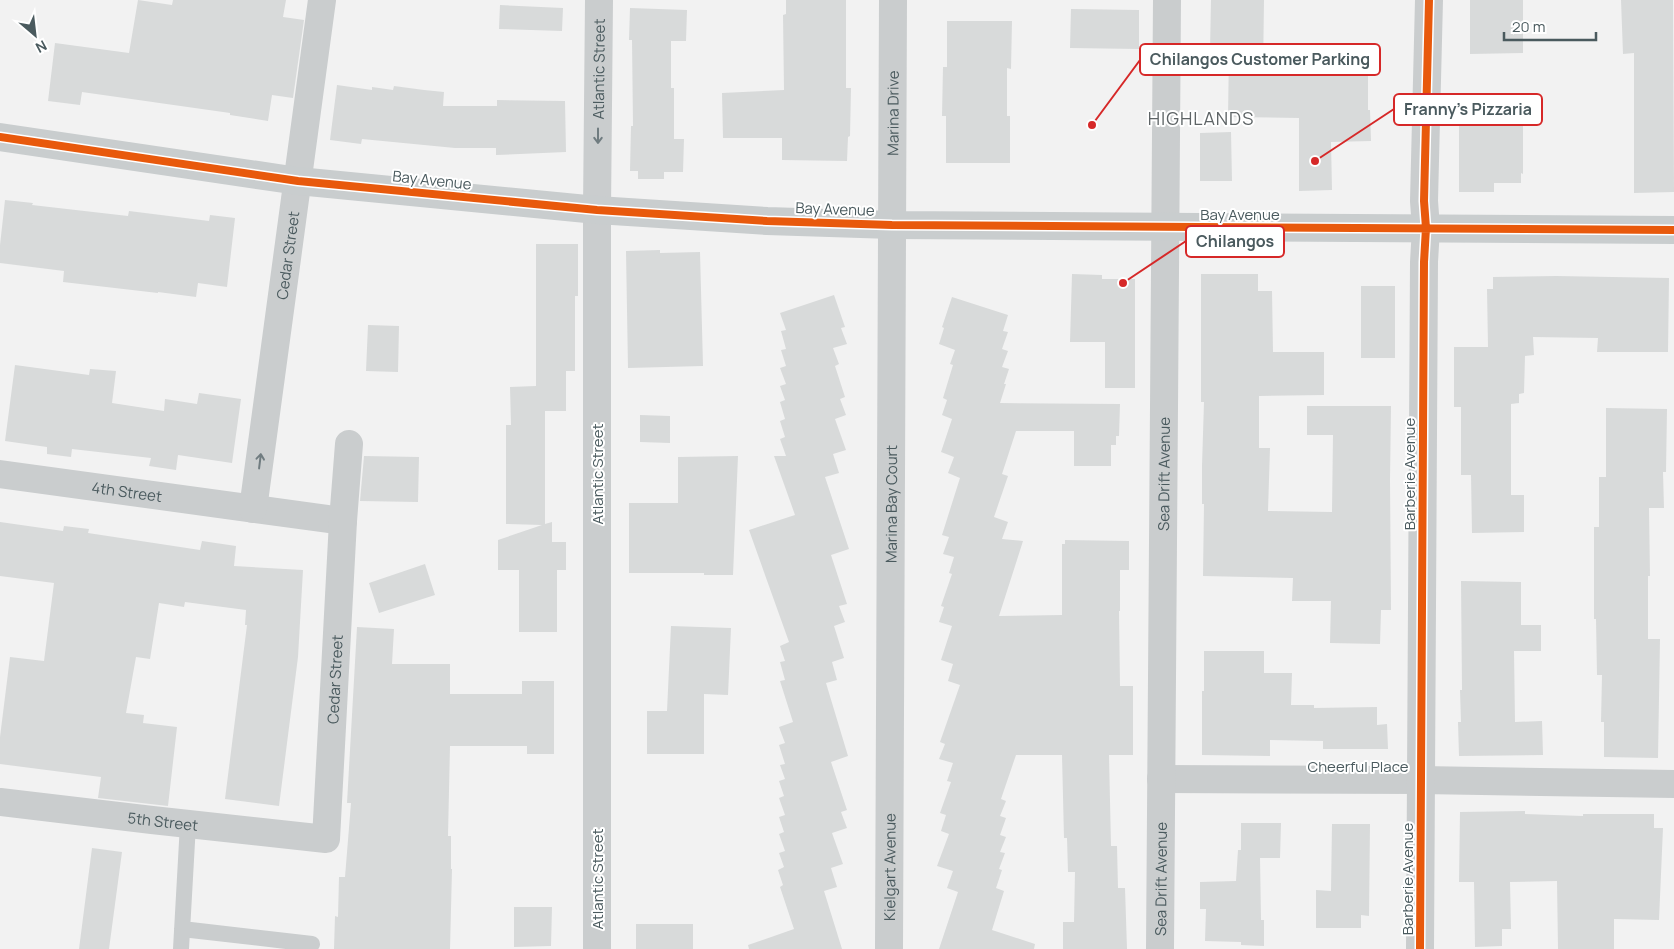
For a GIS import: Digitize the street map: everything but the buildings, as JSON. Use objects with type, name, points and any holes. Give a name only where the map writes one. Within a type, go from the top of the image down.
[{"type":"street","name":"Cedar Street","points":[[254,509],[279,309],[322,0]]},
{"type":"street","name":"Atlantic Street","points":[[597,949],[597,210],[599,0]]},
{"type":"street","name":"Marina Drive","points":[[892,225],[893,0]]},
{"type":"street","name":"Sea Drift Avenue","points":[[1160,949],[1167,0]]},
{"type":"street","name":"Barberie Avenue","points":[[1420,949],[1424,262],[1426,228],[1424,201],[1429,0]]},
{"type":"street","name":"Bay Avenue","points":[[0,137],[298,181],[597,210],[767,220],[892,225],[1674,230]]},
{"type":"street","name":"Marina Bay Court","points":[[889,783],[892,225]]},
{"type":"street","name":"Cedar Street","points":[[326,839],[343,521],[349,444]]},
{"type":"street","name":"4th Street","points":[[0,474],[343,521]]},
{"type":"street","name":"Cheerful Place","points":[[1161,779],[1421,780],[1674,784]]},
{"type":"street","name":"Kielgart Avenue","points":[[888,949],[889,783]]},
{"type":"street","name":"5th Street","points":[[0,802],[326,839]]},
{"type":"lane","points":[[181,949],[188,824]]},
{"type":"lane","points":[[182,929],[312,944]]},
{"type":"cycle path","points":[[1420,949],[1424,262],[1426,228],[1424,201],[1429,0]]},
{"type":"cycle path","points":[[0,137],[298,181],[597,210],[767,221],[892,225],[1674,230]]},
{"type":"place","name":"Chilangos Customer Parking","points":[[1092,125]]},
{"type":"place","name":"Franny's Pizzaria","points":[[1315,161]]},
{"type":"place","name":"Chilangos","points":[[1123,283]]},
{"type":"district","name":"HIGHLANDS","points":[[1201,118]]}]
